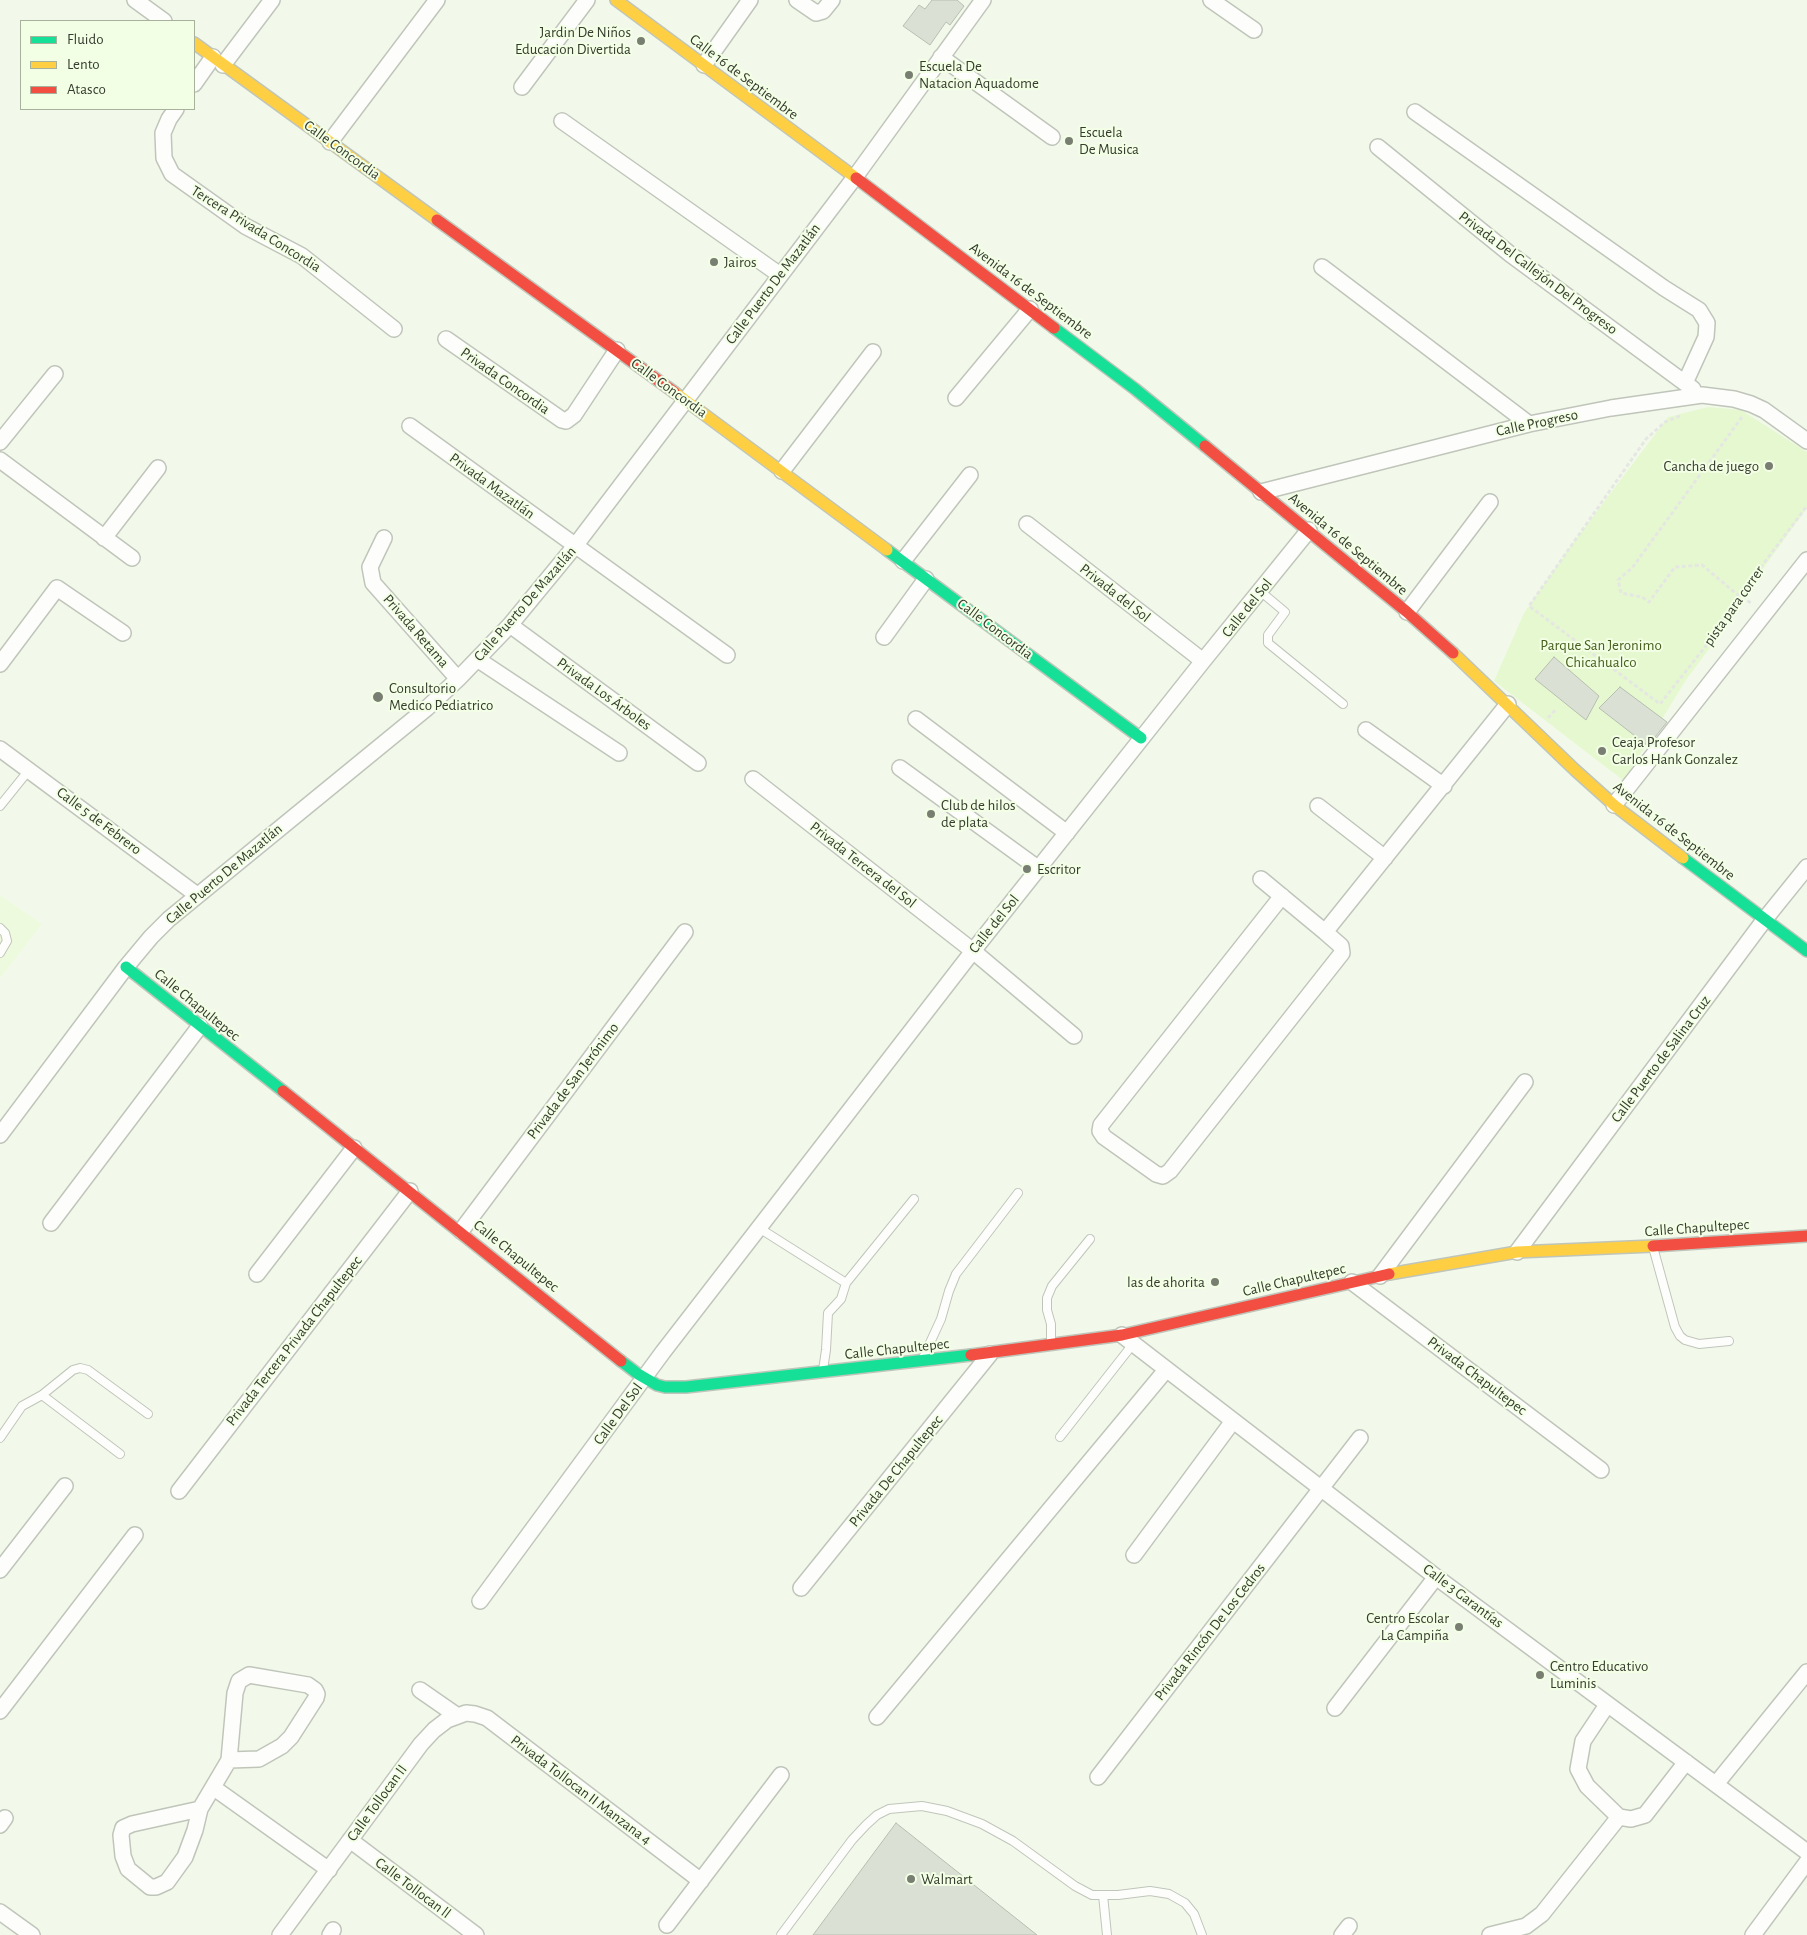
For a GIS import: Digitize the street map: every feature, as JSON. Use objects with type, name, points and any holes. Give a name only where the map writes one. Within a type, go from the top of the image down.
[{"type":"street","points":[[135,0],[163,20]]},
{"type":"street","points":[[195,83],[218,61],[272,0]]},
{"type":"street","points":[[330,142],[437,0]]},
{"type":"street","points":[[522,87],[587,0]]},
{"type":"street","name":"Calle 16 de Septiembre","points":[[616,0],[855,177]]},
{"type":"street","points":[[704,66],[750,0]]},
{"type":"street","points":[[797,0],[816,13],[823,11],[832,0]]},
{"type":"street","name":"Calle Puerto De Mazatlán","points":[[0,1135],[126,967],[151,937],[197,894],[426,708],[458,679],[510,625],[575,546],[855,177],[983,0]]},
{"type":"street","points":[[1211,0],[1254,30]]},
{"type":"street","name":"Calle Concordia","points":[[195,44],[782,471],[1141,738]]},
{"type":"street","points":[[941,57],[1052,137]]},
{"type":"street","name":"Tercera Privada Concordia","points":[[175,110],[162,133],[164,158],[172,174],[245,226],[302,256],[324,271],[394,329]]},
{"type":"street","points":[[1416,112],[1664,288],[1699,310],[1706,322],[1706,337],[1685,383]]},
{"type":"street","points":[[562,121],[780,275]]},
{"type":"street","name":"Privada Del Callejón Del Progreso","points":[[1378,147],[1510,254],[1702,396]]},
{"type":"street","name":"Avenida 16 de Septiembre","points":[[855,177],[1134,389],[1309,530],[1408,612],[1614,805],[1807,951]]},
{"type":"street","points":[[1322,267],[1529,424]]},
{"type":"street","points":[[956,398],[1030,309]]},
{"type":"street","name":"Privada Concordia","points":[[446,339],[566,421],[574,415],[617,350]]},
{"type":"street","points":[[782,471],[873,352]]},
{"type":"street","points":[[0,442],[55,374]]},
{"type":"street","name":"Calle Progreso","points":[[1261,492],[1529,424],[1611,408],[1702,396],[1734,398],[1751,404],[1764,410],[1807,441]]},
{"type":"street","name":"Privada Mazatlán","points":[[410,426],[727,655]]},
{"type":"street","points":[[0,460],[132,558]]},
{"type":"street","points":[[104,538],[158,468]]},
{"type":"street","points":[[904,561],[970,475]]},
{"type":"street","points":[[1408,612],[1490,502]]},
{"type":"street","name":"Privada del Sol","points":[[1026,524],[1202,661]]},
{"type":"street","name":"Calle del Sol","points":[[759,1228],[973,951],[1202,661],[1309,530]]},
{"type":"street","name":"Privada Retama","points":[[384,538],[370,567],[373,583],[458,679]]},
{"type":"street","points":[[1614,805],[1807,560]]},
{"type":"street","points":[[884,636],[926,579]]},
{"type":"street","points":[[0,664],[57,588],[123,633]]},
{"type":"street","name":"Privada Los Árboles","points":[[510,625],[698,763]]},
{"type":"street","points":[[477,659],[619,753]]},
{"type":"street","points":[[1325,932],[1508,704]]},
{"type":"street","points":[[916,718],[1067,833]]},
{"type":"street","points":[[1366,730],[1444,786]]},
{"type":"street","name":"Calle 5 de Febrero","points":[[0,748],[197,894]]},
{"type":"street","points":[[900,768],[1039,869]]},
{"type":"street","name":"Privada Tercera del Sol","points":[[753,779],[973,951],[1074,1036]]},
{"type":"street","points":[[1318,806],[1385,858]]},
{"type":"street","name":"Calle Puerto de Salina Cruz","points":[[1517,1252],[1765,919],[1807,867]]},
{"type":"street","points":[[1261,878],[1341,946],[1340,956],[1170,1171],[1163,1176],[1156,1174],[1104,1137],[1100,1131],[1101,1125],[1282,896]]},
{"type":"street","name":"Privada de San Jerónimo","points":[[461,1231],[685,932]]},
{"type":"street","name":"Calle Chapultepec","points":[[126,967],[644,1378],[665,1387],[686,1387],[921,1362],[1051,1345],[1127,1340],[1352,1282],[1517,1252],[1653,1246],[1807,1236]]},
{"type":"street","points":[[51,1223],[200,1026]]},
{"type":"street","points":[[1380,1276],[1525,1082]]},
{"type":"street","points":[[257,1274],[354,1148]]},
{"type":"street","name":"Privada Tercera Privada Chapultepec","points":[[179,1491],[410,1191]]},
{"type":"street","name":"Calle Del Sol","points":[[480,1601],[644,1378],[759,1228]]},
{"type":"street","name":"Privada Chapultepec","points":[[1352,1282],[1601,1470]]},
{"type":"street","name":"Calle 3 Garantías","points":[[1127,1340],[1607,1705],[1807,1852]]},
{"type":"street","name":"Privada De Chapultepec","points":[[801,1588],[990,1354]]},
{"type":"street","points":[[877,1717],[1166,1370]]},
{"type":"street","points":[[1134,1555],[1233,1421]]},
{"type":"street","name":"Privada Rincón De Los Cedros","points":[[1098,1777],[1360,1438]]},
{"type":"street","points":[[0,1570],[65,1486]]},
{"type":"street","points":[[0,1711],[135,1535]]},
{"type":"street","points":[[1335,1708],[1436,1576]]},
{"type":"street","points":[[1716,1784],[1807,1672]]},
{"type":"street","points":[[200,1809],[132,1824],[123,1828],[121,1834],[122,1849],[124,1863],[128,1869],[150,1887],[156,1887],[167,1882],[175,1873],[190,1846],[200,1809],[229,1760],[235,1692],[239,1681],[255,1676],[308,1685],[315,1690],[316,1698],[291,1737],[282,1746],[259,1759],[229,1760]]},
{"type":"street","points":[[420,1690],[456,1715]]},
{"type":"street","points":[[1607,1705],[1583,1741],[1578,1769],[1587,1786],[1619,1817],[1631,1819],[1645,1815],[1686,1762]]},
{"type":"street","name":"Privada Tollocan II Manzana 4","points":[[456,1715],[466,1713],[487,1718],[701,1881]]},
{"type":"street","name":"Calle Tollocan II","points":[[280,1935],[421,1744],[434,1730],[456,1715]]},
{"type":"street","points":[[667,1925],[781,1775]]},
{"type":"street","points":[[214,1788],[329,1870]]},
{"type":"street","points":[[1490,1935],[1526,1926],[1542,1914],[1619,1817]]},
{"type":"street","name":"Calle Tollocan ll","points":[[350,1840],[476,1935]]},
{"type":"street","points":[[1753,1935],[1807,1862]]},
{"type":"street","points":[[0,1912],[32,1935]]},
{"type":"lane","points":[[1260,592],[1285,612],[1268,635],[1268,643],[1343,704]]},
{"type":"lane","points":[[0,806],[29,770]]},
{"type":"lane","points":[[0,928],[5,933],[7,941],[0,953]]},
{"type":"lane","points":[[921,1362],[937,1330],[948,1291],[956,1274],[1018,1193]]},
{"type":"lane","points":[[822,1372],[826,1350],[828,1313],[841,1298],[846,1283],[914,1199]]},
{"type":"lane","points":[[759,1228],[846,1283]]},
{"type":"lane","points":[[1051,1345],[1051,1324],[1047,1310],[1047,1298],[1052,1286],[1090,1239]]},
{"type":"lane","points":[[1653,1246],[1675,1327],[1680,1336],[1685,1340],[1699,1344],[1729,1341]]},
{"type":"lane","points":[[1060,1438],[1127,1340]]},
{"type":"lane","points":[[0,1438],[18,1411],[27,1403],[42,1395],[73,1370],[84,1368],[148,1414]]},
{"type":"lane","points":[[42,1395],[120,1454]]},
{"type":"lane","points":[[781,1935],[866,1825],[877,1815],[889,1810],[922,1806],[947,1811],[982,1824],[1013,1841],[1083,1891],[1092,1895],[1150,1891],[1169,1894],[1185,1903],[1194,1914],[1202,1935]]},
{"type":"lane","points":[[1103,1895],[1107,1935]]},
{"type":"path","points":[[1736,412],[1745,413],[1632,568],[1618,580],[1621,593],[1642,597],[1649,602],[1675,567],[1702,565],[1739,596],[1766,612]]},
{"type":"path","name":"pista para correr","points":[[1681,415],[1665,422],[1646,439],[1529,606],[1660,704],[1705,647],[1739,596],[1807,506]]},
{"type":"shaded area","points":[[0,895],[42,924],[0,978]]},
{"type":"green space","name":"Parque San Jeronimo Chicahualco","points":[[1708,407],[1741,410],[1807,452],[1807,508],[1686,680],[1624,781],[1494,681],[1524,613],[1570,547],[1668,417]]},
{"type":"building","points":[[932,0],[957,0],[964,6],[950,25],[946,22],[930,45],[903,26],[919,5],[925,9]]},
{"type":"building","points":[[1554,657],[1599,696],[1586,720],[1535,679]]},
{"type":"building","points":[[1620,687],[1667,722],[1648,746],[1599,708]]},
{"type":"building","name":"Walmart","points":[[896,1823],[1037,1935],[813,1935]]},
{"type":"traffic: fast","points":[[1054,328],[1135,389],[1205,446]]},
{"type":"traffic: fast","points":[[887,550],[1141,738]]},
{"type":"traffic: fast","points":[[1683,858],[1807,951]]},
{"type":"traffic: fast","points":[[126,967],[283,1091]]},
{"type":"traffic: fast","points":[[621,1361],[657,1385],[686,1387],[971,1355]]},
{"type":"traffic: slow","points":[[616,0],[856,178]]},
{"type":"traffic: slow","points":[[195,44],[437,220]]},
{"type":"traffic: slow","points":[[674,392],[887,550]]},
{"type":"traffic: slow","points":[[1453,653],[1614,805],[1683,858]]},
{"type":"traffic: slow","points":[[1389,1274],[1517,1252],[1653,1246]]},
{"type":"traffic: jam","points":[[856,178],[1054,328]]},
{"type":"traffic: jam","points":[[437,220],[674,392]]},
{"type":"traffic: jam","points":[[1205,446],[1407,612],[1453,653]]},
{"type":"traffic: jam","points":[[283,1091],[621,1361]]},
{"type":"traffic: jam","points":[[1653,1246],[1807,1236]]},
{"type":"traffic: jam","points":[[971,1355],[1122,1335],[1389,1274]]},
{"type":"place","name":"Jardin De Niños Educacion Divertida","points":[[641,41]]},
{"type":"place","name":"Escuela De Natacion Aquadome","points":[[909,75]]},
{"type":"place","name":"Escuela De Musica","points":[[1069,141]]},
{"type":"place","name":"Jairos","points":[[714,262]]},
{"type":"place","name":"Cancha de juego","points":[[1769,466]]},
{"type":"place","name":"Consultorio Medico Pediatrico","points":[[378,697]]},
{"type":"place","name":"Ceaja Profesor Carlos Hank Gonzalez","points":[[1602,751]]},
{"type":"place","name":"Club de hilos de plata","points":[[931,814]]},
{"type":"place","name":"Escritor","points":[[1027,869]]},
{"type":"place","name":"las de ahorita","points":[[1215,1282]]},
{"type":"place","name":"Centro Escolar La Campiña","points":[[1459,1627]]},
{"type":"place","name":"Centro Educativo Luminis","points":[[1540,1675]]},
{"type":"place","name":"Walmart","points":[[911,1879]]}]
